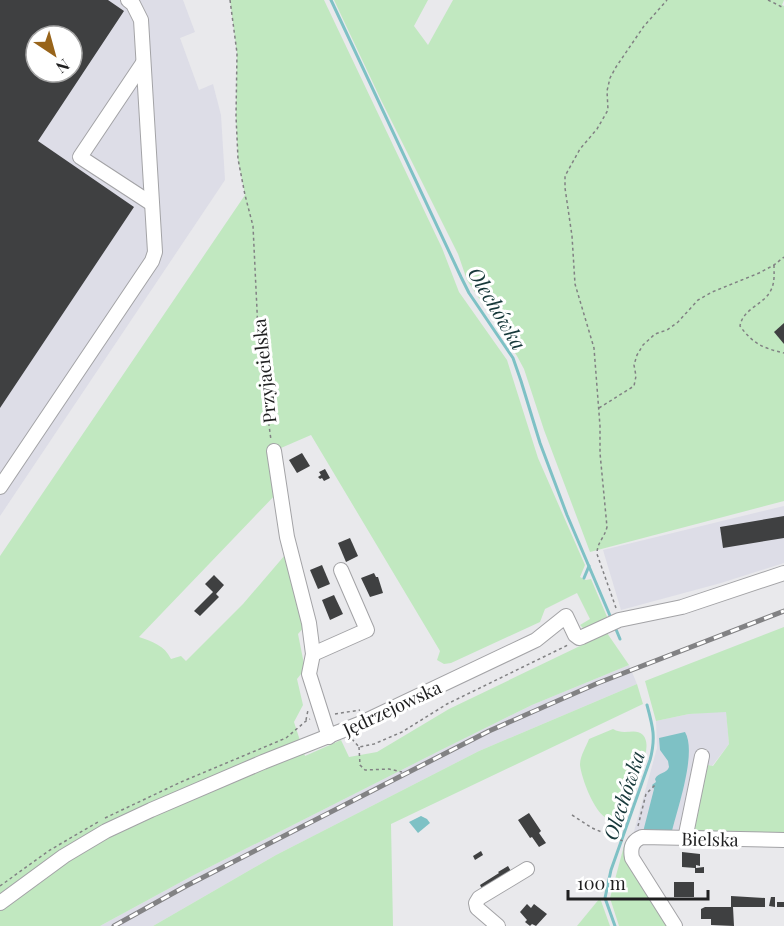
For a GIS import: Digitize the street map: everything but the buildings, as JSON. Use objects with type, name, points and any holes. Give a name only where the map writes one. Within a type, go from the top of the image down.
[{"type":"street","points":[[0,487],[152,261],[155,252],[141,20],[133,4],[128,0]]},
{"type":"street","points":[[143,63],[80,157],[152,204]]},
{"type":"street","points":[[274,451],[284,525],[309,623],[313,654],[309,674],[329,737]]},
{"type":"street","points":[[313,654],[367,630],[341,570]]},
{"type":"street","points":[[582,637],[622,619],[682,607],[784,573]]},
{"type":"street","name":"Jędrzejowska","points":[[0,903],[64,856],[106,831],[263,762],[346,730],[536,640],[566,616],[575,635],[582,637]]},
{"type":"street","points":[[685,838],[702,756]]},
{"type":"street","name":"Bielska","points":[[636,839],[642,837],[784,840]]},
{"type":"street","points":[[636,839],[631,849],[633,862],[675,926]]},
{"type":"street","points":[[498,926],[477,908],[476,903],[479,898],[527,868]]},
{"type":"path","name":"Przyjacielska","points":[[230,0],[237,53],[238,159],[253,226],[259,352],[274,451]]},
{"type":"path","points":[[622,619],[617,612],[597,554],[597,546],[605,536],[607,527],[594,348],[575,284],[565,176],[580,149],[597,129],[608,110],[610,78],[616,67],[644,26],[667,0]]},
{"type":"path","points":[[768,0],[784,8]]},
{"type":"path","points":[[599,408],[634,386],[636,376],[634,365],[637,355],[655,334],[667,330],[678,322],[698,300],[759,273],[784,257]]},
{"type":"path","points":[[774,265],[771,291],[764,300],[748,312],[741,320],[740,326],[758,345],[784,353]]},
{"type":"path","points":[[359,747],[374,744],[402,732],[447,704],[582,637]]},
{"type":"path","points":[[346,730],[359,747],[360,765],[365,770],[389,769],[402,772]]},
{"type":"path","points":[[636,839],[646,794],[655,785]]},
{"type":"path","points":[[572,815],[614,838]]},
{"type":"shaded area","points":[[0,0],[183,0],[195,32],[180,38],[199,90],[213,84],[221,115],[225,180],[0,516]]},
{"type":"shaded area","points":[[784,506],[784,563],[621,610],[603,550]]},
{"type":"shaded area","points":[[629,665],[637,684],[479,751],[276,855],[153,926],[100,926],[192,876],[532,705]]},
{"type":"shaded area","points":[[726,711],[729,744],[712,766],[709,765],[692,832],[633,835],[657,748],[656,721],[689,714]]},
{"type":"green space","points":[[230,0],[324,0],[442,248],[459,292],[507,360],[538,458],[585,565],[580,577],[586,580],[591,579],[608,619],[585,630],[580,625],[590,619],[577,593],[545,609],[540,622],[451,663],[444,664],[437,660],[440,651],[311,435],[274,451],[279,491],[139,637],[161,647],[171,659],[181,656],[186,661],[243,604],[285,555],[306,625],[298,634],[305,669],[297,679],[303,705],[294,722],[305,756],[341,740],[349,757],[377,752],[449,709],[607,633],[629,665],[532,705],[192,876],[100,926],[0,926],[0,556],[245,195],[238,159],[237,53]]},
{"type":"green space","points":[[334,0],[428,0],[414,26],[428,45],[453,0],[784,0],[782,5],[784,6],[784,501],[590,552],[544,430],[524,369],[467,280],[458,254]]},
{"type":"green space","points":[[784,627],[784,836],[692,832],[691,828],[708,765],[713,766],[729,744],[726,712],[689,714],[656,721],[645,681]]},
{"type":"green space","points":[[637,684],[643,704],[391,824],[393,926],[153,926],[276,855],[479,751]]},
{"type":"green space","points":[[613,729],[640,733],[646,741],[646,748],[642,765],[627,795],[622,812],[615,819],[609,819],[602,815],[592,799],[580,765],[589,739]]},
{"type":"green space","points":[[625,842],[628,843],[627,861],[667,926],[619,926],[610,898]]},
{"type":"green space","points":[[600,898],[610,926],[577,926]]},
{"type":"water","points":[[685,732],[688,741],[688,766],[672,831],[643,832],[654,789],[652,785],[656,782],[656,777],[669,767],[668,761],[660,750],[659,738]]},
{"type":"water","points":[[421,816],[430,823],[418,833],[409,822]]},
{"type":"waterway","name":"Olechówka","points":[[331,0],[469,293],[513,358],[540,443],[567,515],[611,618]]},
{"type":"waterway","points":[[584,578],[589,566]]},
{"type":"waterway","name":"Olechówka","points":[[615,627],[620,639]]},
{"type":"waterway","name":"Olechówka","points":[[615,926],[605,898],[611,870],[652,752],[653,732],[647,705]]},
{"type":"railway","points":[[114,926],[186,886],[489,731],[598,683],[784,611]]}]
